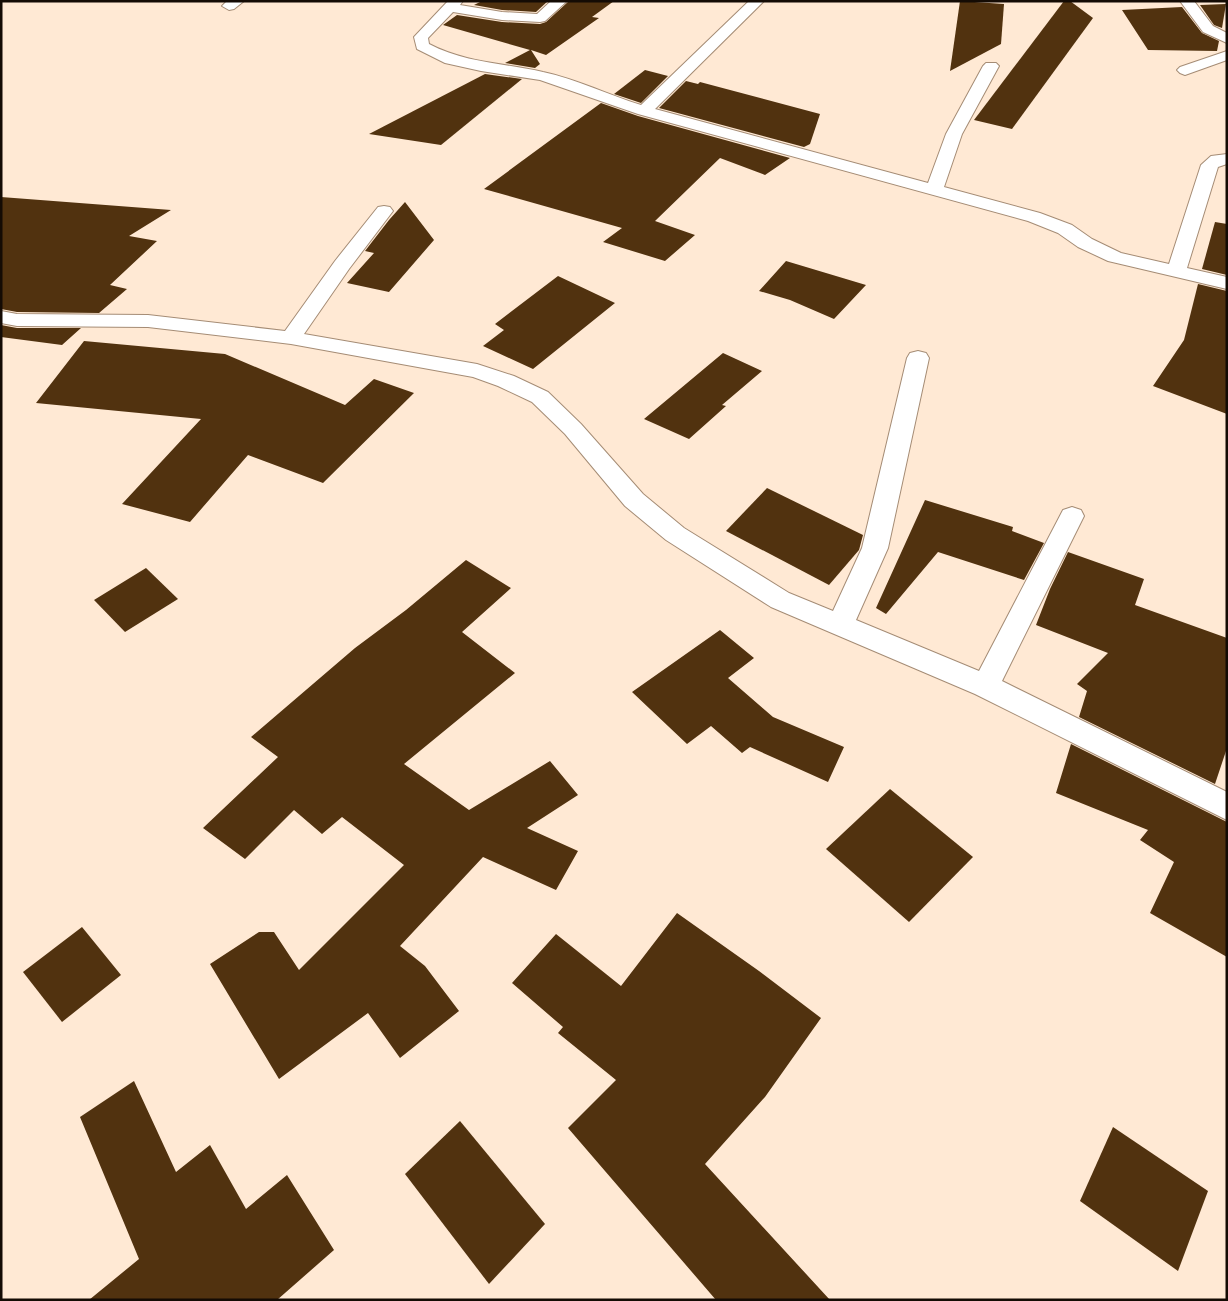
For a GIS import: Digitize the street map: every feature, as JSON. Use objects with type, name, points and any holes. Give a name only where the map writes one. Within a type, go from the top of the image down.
[{"type":"street","points":[[560,1],[540,18],[502,16],[453,4],[421,37],[422,46],[452,61],[542,76],[616,103],[1034,217],[1065,229],[1084,243],[1115,257],[1227,283]]},
{"type":"street","points":[[644,111],[757,1]]},
{"type":"street","points":[[1187,1],[1208,29],[1227,39]]},
{"type":"street","points":[[1185,70],[1227,55]]},
{"type":"street","points":[[934,190],[954,134],[990,66]]},
{"type":"street","points":[[1176,270],[1210,165],[1217,160],[1227,159]]},
{"type":"street","points":[[291,338],[342,265],[384,211]]},
{"type":"street","points":[[1,317],[17,320],[148,321],[291,338],[476,371],[506,381],[540,397],[573,429],[634,500],[675,534],[780,600],[985,686],[1227,807]]},
{"type":"street","points":[[840,625],[875,548],[918,358]]},
{"type":"street","points":[[985,686],[1072,516]]},
{"type":"building","points":[[482,1],[548,1],[536,12],[502,10],[474,5]]},
{"type":"building","points":[[569,1],[614,1],[592,17],[599,18],[546,55],[531,50],[540,64],[535,68],[505,63],[530,50],[443,25],[457,15],[502,22],[540,24],[546,22]]},
{"type":"building","points":[[960,1],[1004,4],[1001,44],[950,71]]},
{"type":"building","points":[[1064,1],[1070,1],[1093,18],[1012,129],[974,120]]},
{"type":"building","points":[[1226,4],[1222,28],[1214,25],[1200,5]]},
{"type":"building","points":[[1182,7],[1202,33],[1219,41],[1217,51],[1148,50],[1122,10]]},
{"type":"building","points":[[645,70],[668,76],[641,103],[614,94]]},
{"type":"building","points":[[485,74],[522,79],[441,145],[369,134]]},
{"type":"building","points":[[686,81],[698,84],[700,82],[820,114],[810,144],[804,147],[659,108]]},
{"type":"building","points":[[601,103],[638,116],[790,158],[765,175],[720,158],[655,221],[695,235],[665,261],[603,242],[622,228],[484,189]]},
{"type":"building","points":[[1,197],[171,210],[129,236],[157,241],[110,285],[127,289],[99,313],[17,312],[1,309]]},
{"type":"building","points":[[405,202],[434,240],[389,292],[347,283],[374,253],[365,251]]},
{"type":"building","points":[[1215,222],[1227,224],[1227,275],[1202,269]]},
{"type":"building","points":[[786,261],[866,285],[834,319],[790,300],[759,291]]},
{"type":"building","points":[[558,276],[615,303],[533,369],[483,346],[504,330],[495,324]]},
{"type":"building","points":[[1198,284],[1227,291],[1227,414],[1153,386],[1184,340]]},
{"type":"building","points":[[1,325],[17,328],[81,328],[62,345],[1,337]]},
{"type":"building","points":[[84,341],[225,354],[345,405],[374,379],[414,393],[323,483],[248,455],[190,522],[122,504],[201,419],[36,403]]},
{"type":"building","points":[[723,353],[762,371],[722,405],[726,406],[689,439],[644,419]]},
{"type":"building","points":[[767,488],[863,535],[859,550],[829,585],[726,531]]},
{"type":"building","points":[[925,500],[1013,527],[1012,531],[1044,543],[1024,580],[938,552],[886,614],[876,608]]},
{"type":"building","points":[[1068,552],[1144,579],[1135,605],[1227,638],[1227,748],[1215,784],[1079,717],[1087,691],[1077,684],[1108,653],[1036,625],[1050,589]]},
{"type":"building","points":[[466,560],[511,588],[462,632],[515,673],[404,764],[469,810],[550,761],[578,795],[527,828],[578,851],[556,890],[483,857],[400,946],[425,966],[459,1011],[400,1058],[368,1013],[279,1079],[210,964],[259,932],[274,932],[299,970],[404,865],[342,817],[322,834],[294,810],[245,859],[203,828],[278,757],[251,737],[355,648],[406,610]]},
{"type":"building","points":[[146,568],[178,599],[125,632],[94,600]]},
{"type":"building","points":[[720,630],[754,658],[728,678],[773,717],[844,747],[828,782],[750,747],[742,753],[711,726],[687,744],[632,692]]},
{"type":"building","points":[[1071,744],[1227,822],[1227,957],[1150,913],[1174,862],[1140,840],[1148,830],[1056,793]]},
{"type":"building","points":[[890,789],[973,857],[909,922],[826,849]]},
{"type":"building","points":[[677,913],[821,1018],[765,1097],[705,1164],[830,1300],[716,1300],[568,1128],[616,1080],[558,1033],[563,1027],[512,983],[556,934],[621,986]]},
{"type":"building","points":[[82,927],[121,975],[62,1022],[23,972]]},
{"type":"building","points":[[134,1081],[176,1172],[210,1145],[246,1209],[287,1175],[334,1250],[277,1300],[89,1300],[139,1259],[80,1117]]},
{"type":"building","points":[[460,1121],[545,1224],[489,1284],[405,1174]]},
{"type":"building","points":[[1113,1127],[1208,1191],[1178,1271],[1080,1201]]}]
